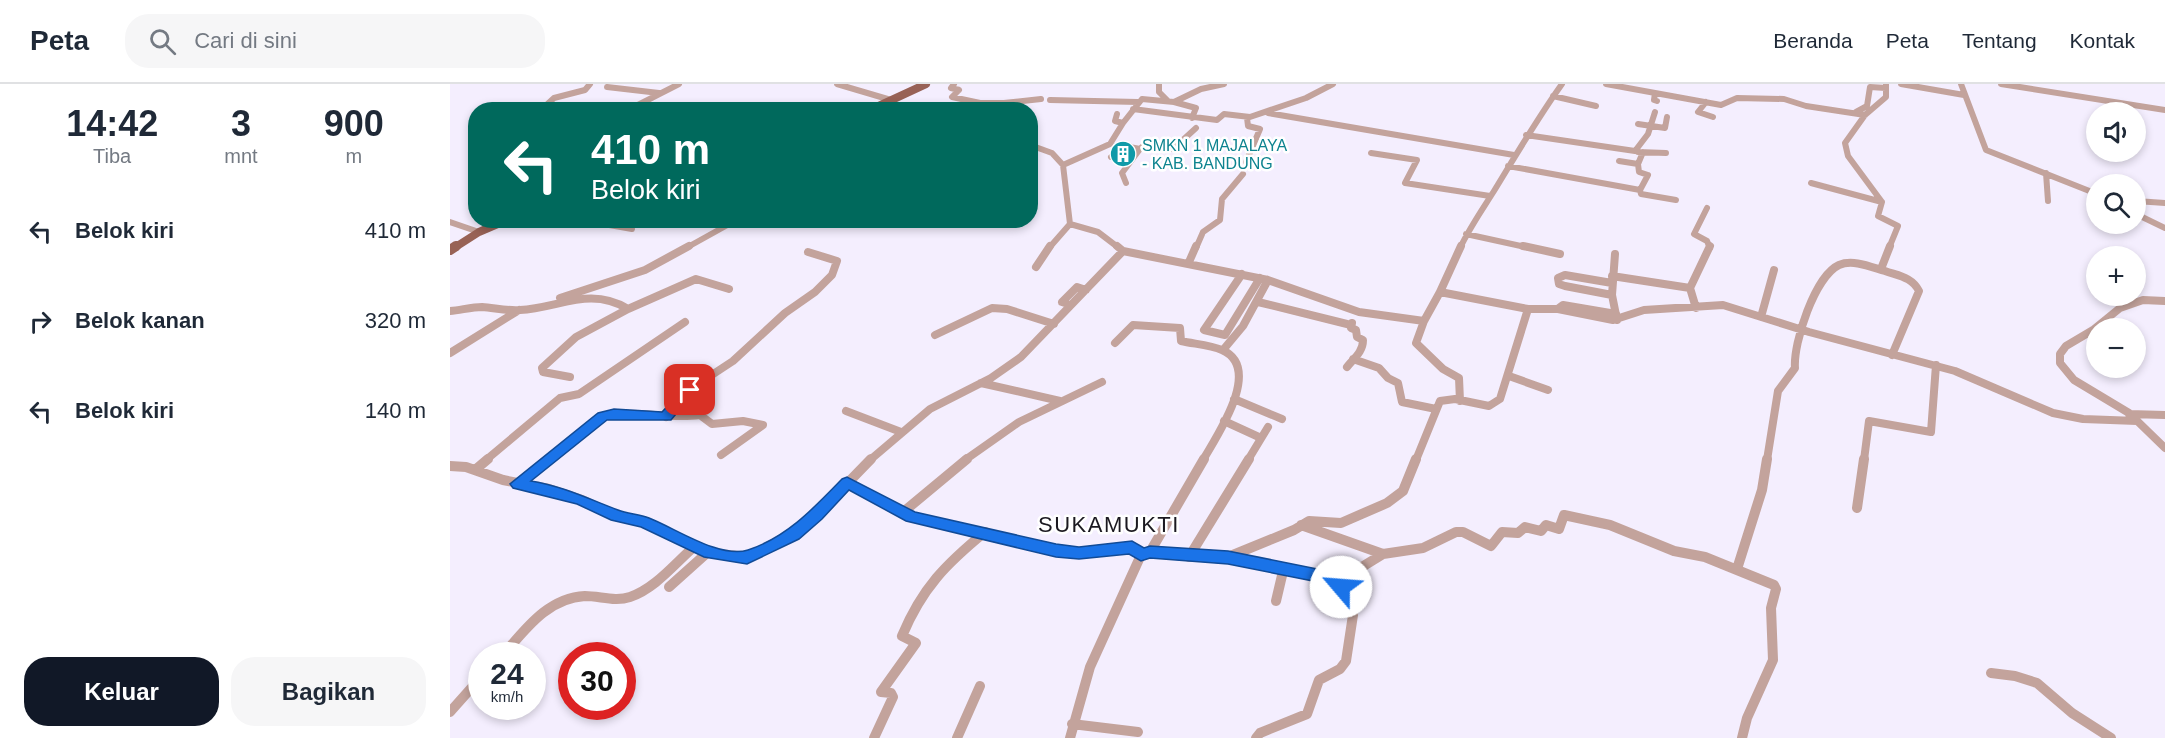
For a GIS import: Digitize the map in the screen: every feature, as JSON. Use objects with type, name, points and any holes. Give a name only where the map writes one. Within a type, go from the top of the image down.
[{"type":"main road","points":[[887,102],[926,84]]},
{"type":"main road","points":[[450,250],[488,228]]},
{"type":"street","points":[[550,102],[554,98],[585,90],[590,84]]},
{"type":"street","points":[[644,102],[680,84]]},
{"type":"street","points":[[837,84],[891,100]]},
{"type":"street","points":[[848,88],[855,84]]},
{"type":"street","points":[[954,84],[951,88],[959,90],[952,97],[975,102]]},
{"type":"street","points":[[1159,84],[1159,92],[1171,102]]},
{"type":"street","points":[[1171,102],[1209,87],[1220,87],[1224,84]]},
{"type":"street","points":[[1133,109],[1218,120],[1225,114],[1250,117],[1268,113],[1302,98],[1322,93],[1333,84]]},
{"type":"street","points":[[1460,401],[1459,378],[1443,369],[1416,343],[1424,321],[1440,292],[1466,234],[1526,135],[1562,84]]},
{"type":"street","points":[[1605,84],[1724,105],[1737,98],[1784,99],[1806,106],[1865,115]]},
{"type":"street","points":[[1901,84],[1964,95]]},
{"type":"street","points":[[1961,84],[1986,150],[2086,189]]},
{"type":"street","points":[[2001,84],[2165,110]]},
{"type":"street","points":[[1856,112],[1867,106],[1870,87],[1886,86],[1886,97],[1865,115],[1845,143],[1848,156],[1882,202]]},
{"type":"street","points":[[607,87],[660,93]]},
{"type":"street","points":[[1655,93],[1654,100],[1657,101]]},
{"type":"street","points":[[1552,96],[1596,106]]},
{"type":"street","points":[[1013,102],[1041,99]]},
{"type":"street","points":[[1110,144],[1142,99],[1171,102],[1197,109],[1192,118]]},
{"type":"street","points":[[1050,100],[1138,102]]},
{"type":"street","points":[[1706,102],[1698,112],[1713,117]]},
{"type":"street","points":[[1635,151],[1648,134],[1655,112]]},
{"type":"street","points":[[1268,113],[1514,155]]},
{"type":"street","points":[[1117,114],[1115,121],[1123,123]]},
{"type":"street","points":[[1246,162],[1260,129],[1247,125],[1247,119],[1250,117]]},
{"type":"street","points":[[1638,124],[1666,127],[1667,117]]},
{"type":"street","points":[[1126,183],[1121,176],[1144,145],[1173,149],[1196,128]]},
{"type":"street","points":[[1526,135],[1635,151],[1666,153]]},
{"type":"street","points":[[1063,165],[1110,144],[1140,149]]},
{"type":"street","points":[[1124,146],[1111,157],[1131,161]]},
{"type":"street","points":[[1038,148],[1052,153],[1063,165],[1066,184],[1065,210],[1070,224]]},
{"type":"street","points":[[1640,190],[1648,175],[1639,172],[1638,164],[1643,152]]},
{"type":"street","points":[[1371,153],[1417,160],[1405,183],[1490,196]]},
{"type":"street","points":[[1619,161],[1638,164]]},
{"type":"street","points":[[1508,166],[1640,190],[1641,194],[1676,200]]},
{"type":"street","points":[[2046,173],[2048,201]]},
{"type":"street","points":[[1189,262],[1203,232],[1220,220],[1223,196],[1243,174]]},
{"type":"street","points":[[1811,183],[1882,202]]},
{"type":"street","points":[[1881,269],[1898,226],[1878,216],[1882,202]]},
{"type":"street","points":[[2146,202],[2165,203]]},
{"type":"street","points":[[1696,308],[1690,288],[1710,247],[1707,241],[1694,234],[1707,208]]},
{"type":"street","points":[[2146,219],[2165,228]]},
{"type":"street","points":[[450,222],[468,227]]},
{"type":"street","points":[[1070,224],[1098,232],[1123,251],[1189,262],[1264,279],[1359,312],[1424,321]]},
{"type":"street","points":[[1036,267],[1041,256],[1070,224]]},
{"type":"street","points":[[470,228],[479,232]]},
{"type":"street","points":[[626,228],[632,229]]},
{"type":"street","points":[[555,302],[584,289],[645,270],[724,228]]},
{"type":"street","points":[[1466,234],[1560,254]]},
{"type":"street","points":[[450,466],[475,470],[518,484],[549,489],[582,500],[616,516],[644,522],[708,552],[747,557],[762,552],[805,527],[901,432],[930,410],[981,383],[1021,357],[1123,251]]},
{"type":"street","points":[[666,417],[695,386],[733,361],[832,275],[837,261],[808,252]]},
{"type":"street","points":[[1615,254],[1612,295],[1617,317]]},
{"type":"street","points":[[1737,569],[1762,490],[1778,391],[1795,368],[1794,356],[1801,330],[1823,278],[1840,265],[1856,263],[1881,269],[1915,283],[1919,291],[1892,355]]},
{"type":"street","points":[[1761,317],[1774,270]]},
{"type":"street","points":[[1242,274],[1204,330],[1225,335],[1264,279]]},
{"type":"street","points":[[1612,295],[1564,286],[1559,284],[1558,278],[1565,275],[1690,288]]},
{"type":"street","points":[[570,377],[543,372],[542,368],[576,337],[628,309],[696,279],[729,289]]},
{"type":"street","points":[[1222,350],[1258,302],[1264,279]]},
{"type":"street","points":[[1440,292],[1528,309],[1558,309],[1596,318],[1617,317],[1639,310],[1724,305],[1801,330],[1936,365],[2053,413],[2083,419],[2137,421]]},
{"type":"street","points":[[450,311],[479,307],[520,310],[555,302],[607,298],[628,309]]},
{"type":"street","points":[[2165,301],[2142,298],[2125,303],[2095,329],[2063,349],[2059,356],[2060,363],[2068,376],[2129,414],[2165,448]]},
{"type":"street","points":[[1258,302],[1351,325],[1357,337],[1364,341],[1359,355],[1347,367]]},
{"type":"street","points":[[1222,303],[1243,308]]},
{"type":"street","points":[[935,335],[992,308],[1007,309],[1054,324]]},
{"type":"street","points":[[1228,557],[1311,520],[1347,521],[1397,497],[1407,482],[1436,409],[1442,400],[1482,406],[1496,404],[1507,387],[1528,309]]},
{"type":"street","points":[[450,353],[520,310]]},
{"type":"street","points":[[1351,325],[1359,312]]},
{"type":"street","points":[[475,470],[560,398],[579,394],[685,322]]},
{"type":"street","points":[[1070,738],[1076,703],[1099,642],[1146,554],[1224,421],[1240,381],[1239,373],[1228,354],[1222,350],[1181,341],[1180,328],[1142,324],[1127,327],[1115,343]]},
{"type":"street","points":[[1353,359],[1379,368],[1388,378],[1398,383],[1402,402],[1436,409]]},
{"type":"street","points":[[1857,508],[1869,421],[1931,432],[1936,365]]},
{"type":"street","points":[[1509,376],[1548,390]]},
{"type":"street","points":[[902,513],[949,472],[1008,430],[1053,404],[1063,402],[1102,382]]},
{"type":"street","points":[[981,383],[1063,402]]},
{"type":"street","points":[[1234,399],[1282,419]]},
{"type":"street","points":[[846,411],[901,432]]},
{"type":"street","points":[[518,484],[603,416],[614,414],[682,418],[700,415],[712,424],[743,421],[764,425],[720,455]]},
{"type":"street","points":[[2129,414],[2165,415]]},
{"type":"street","points":[[1224,421],[1261,438]]},
{"type":"street","points":[[1189,557],[1268,427]]},
{"type":"street","points":[[847,483],[902,513],[1056,550],[1079,553],[1132,547],[1146,554],[1228,557],[1342,580],[1383,554],[1423,548],[1458,531],[1491,546],[1502,532],[1518,533],[1526,527],[1541,531],[1546,525],[1559,529],[1564,515],[1610,525],[1662,548],[1705,557],[1737,569],[1768,582],[1776,589],[1771,608],[1773,660],[1748,718],[1742,738]]},
{"type":"street","points":[[1301,525],[1383,554]]},
{"type":"street","points":[[874,738],[893,697],[891,693],[881,692],[916,643],[902,636],[926,585],[946,563],[986,532]]},
{"type":"street","points":[[514,642],[540,613],[554,604],[584,596],[613,598],[632,596],[644,590],[695,546]]},
{"type":"street","points":[[669,587],[708,552]]},
{"type":"street","points":[[1276,601],[1284,567]]},
{"type":"street","points":[[1256,738],[1260,733],[1307,714],[1319,680],[1340,669],[1346,662],[1353,615],[1342,580]]},
{"type":"street","points":[[1990,673],[2025,678],[2037,683],[2072,713],[2111,738]]},
{"type":"street","points":[[957,738],[980,686]]},
{"type":"street","points":[[450,712],[468,692]]},
{"type":"street","points":[[1072,724],[1138,732]]},
{"type":"place","name":"SMKN 1 MAJALAYA - KAB. BANDUNG","points":[[1123,154]]},
{"type":"district","name":"SUKAMUKTI","points":[[1109,524]]},
{"type":"route","points":[[690,390],[666,417],[614,414],[603,416],[518,484],[549,489],[582,500],[616,516],[644,522],[710,553],[728,556],[747,557],[762,552],[794,535],[805,527],[847,483],[912,517],[986,532],[1034,546],[1079,553],[1132,547],[1137,548],[1141,555],[1150,552],[1208,558],[1228,557],[1342,580],[1341,587]]}]
